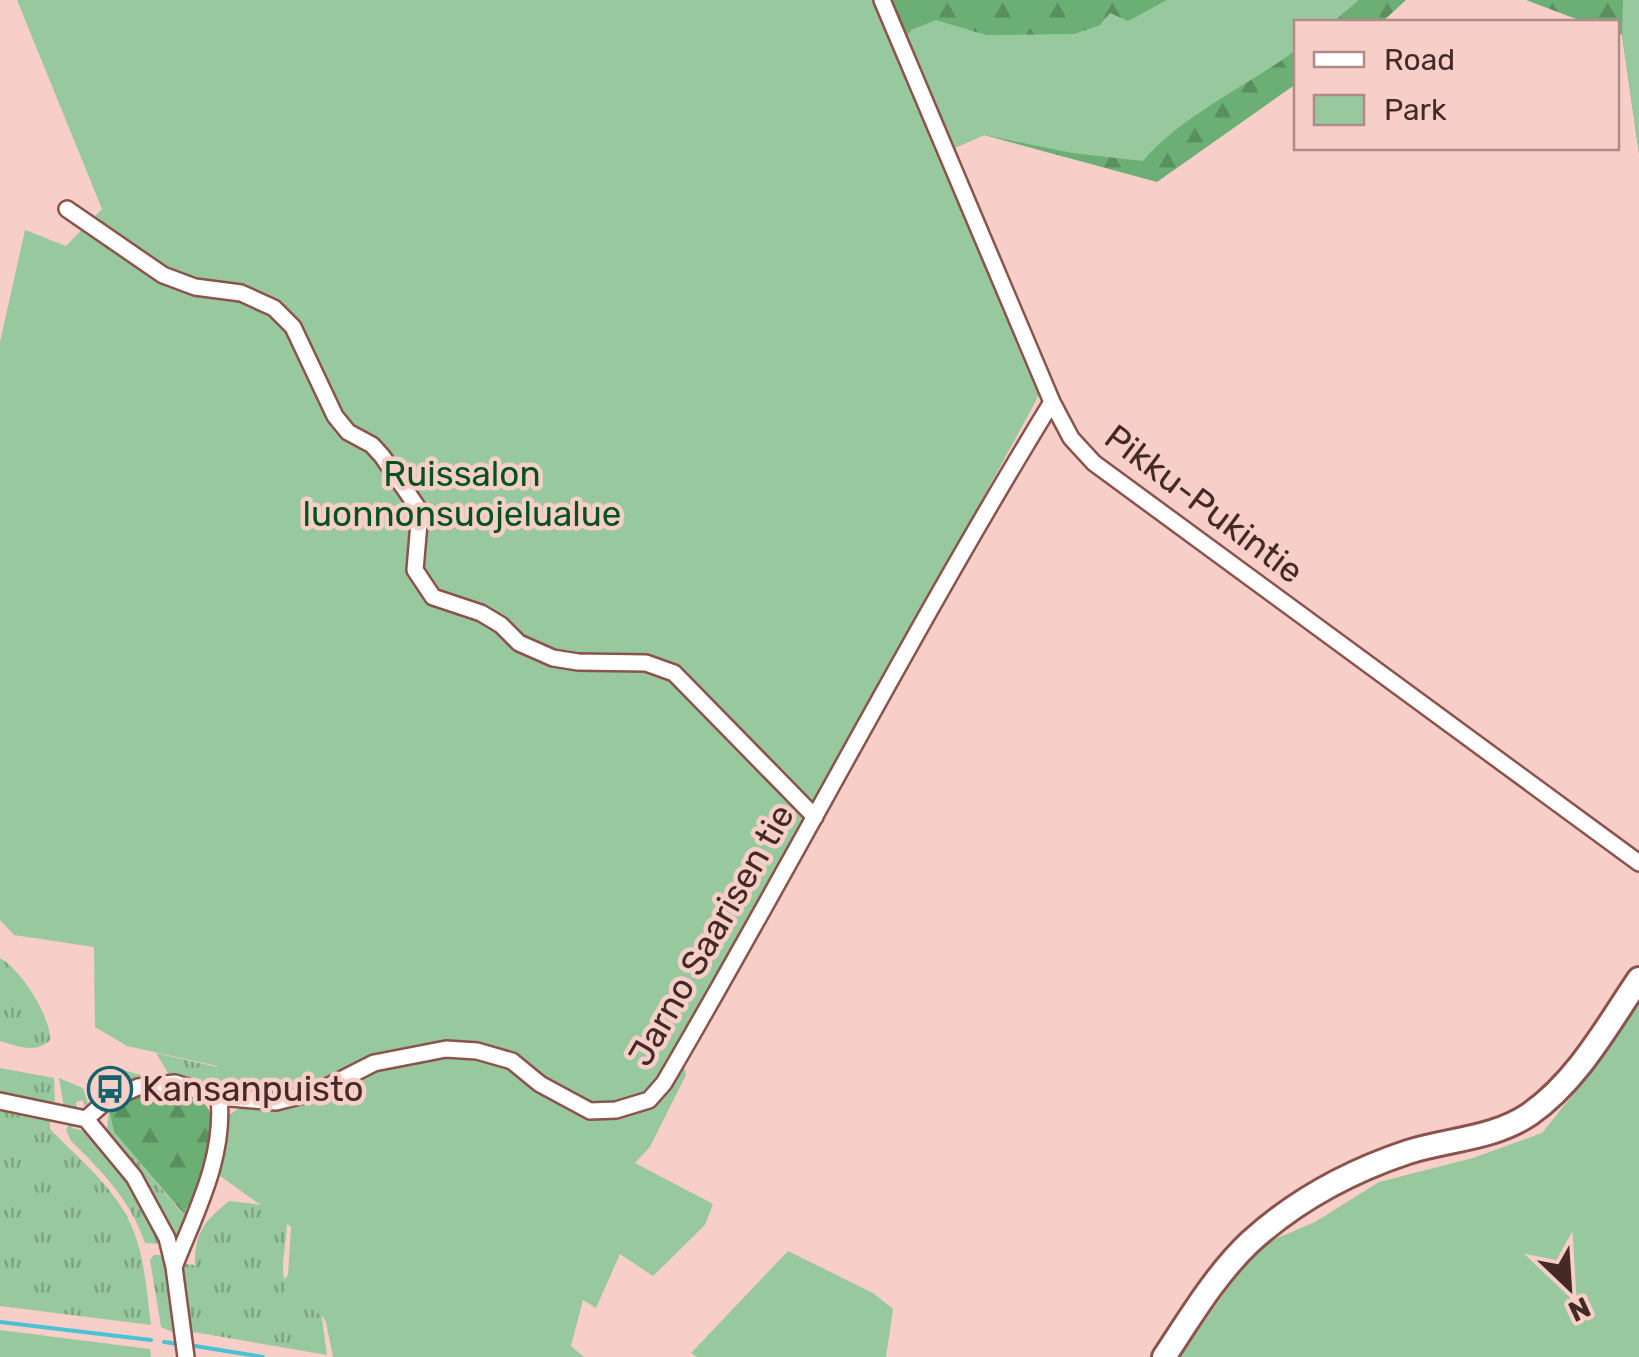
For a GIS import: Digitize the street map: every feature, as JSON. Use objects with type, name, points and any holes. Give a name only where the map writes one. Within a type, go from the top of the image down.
[{"type":"street","name":"Pikku-Pukintie","points":[[882,0],[1052,402],[1071,438],[1094,463],[1639,863]]},
{"type":"street","points":[[67,209],[162,275],[196,287],[241,292],[274,308],[293,327],[335,416],[348,432],[372,445],[382,456],[420,511],[415,570],[433,597],[481,614],[529,649],[553,658],[646,663],[674,673],[816,817]]},
{"type":"street","name":"Jarno Saarisen tie","points":[[86,1119],[96,1108],[128,1090],[153,1084],[185,1086],[219,1097],[276,1102],[296,1099],[374,1064],[446,1049],[477,1051],[512,1061],[540,1084],[590,1110],[616,1110],[649,1100],[664,1083],[761,918],[866,720],[1052,402]]},
{"type":"street","points":[[1164,1357],[1235,1259],[1301,1202],[1386,1160],[1508,1126],[1546,1102],[1577,1070],[1639,978]]},
{"type":"street","points":[[174,1266],[214,1164],[220,1136],[219,1097]]},
{"type":"street","points":[[0,1101],[86,1119],[134,1177],[167,1238],[186,1357]]},
{"type":"green space","name":"Ruissalon luonnonsuojelualue","points":[[17,0],[875,0],[1037,375],[1038,397],[676,1063],[685,1069],[686,1075],[650,1147],[635,1163],[713,1204],[705,1225],[653,1276],[620,1254],[596,1308],[583,1300],[571,1346],[584,1357],[333,1357],[322,1316],[287,1294],[284,1280],[288,1275],[291,1227],[216,1173],[229,1115],[244,1105],[248,1096],[215,1086],[217,1066],[127,1046],[95,1027],[94,947],[14,935],[0,920],[0,342],[25,230],[66,246],[102,209]]},
{"type":"green space","points":[[887,0],[1406,0],[1384,20],[1294,20],[1294,85],[1157,182],[984,135],[952,149]]},
{"type":"green space","points":[[1167,0],[1359,0],[1335,20],[1294,20],[1294,51],[1196,115],[1143,161],[1072,153],[984,135],[952,149],[904,40],[911,30],[936,20],[986,35],[1074,34],[1100,25],[1110,13],[1128,21]]},
{"type":"green space","points":[[1526,0],[1639,0],[1639,153],[1619,20],[1579,20]]},
{"type":"green space","points":[[1623,0],[1639,0],[1639,153],[1622,34]]},
{"type":"green space","points":[[0,958],[17,972],[46,1019],[50,1040],[39,1047],[0,1041]]},
{"type":"green space","points":[[1639,1002],[1639,1357],[1179,1357],[1240,1271],[1268,1242],[1315,1222],[1379,1182],[1473,1158],[1542,1133]]},
{"type":"green space","points":[[156,1053],[217,1067],[215,1086],[172,1080]]},
{"type":"green space","points":[[0,1068],[54,1078],[55,1105],[0,1096]]},
{"type":"green space","points":[[123,1070],[152,1078],[125,1086],[119,1082],[108,1086],[104,1075]]},
{"type":"green space","points":[[59,1078],[83,1088],[88,1104],[84,1105],[83,1100],[76,1102],[77,1107],[64,1108]]},
{"type":"green space","points":[[171,1090],[200,1100],[211,1117],[207,1162],[183,1213],[114,1132],[109,1110],[125,1096]]},
{"type":"green space","points":[[0,1105],[50,1116],[50,1129],[119,1203],[138,1243],[151,1325],[0,1306]]},
{"type":"green space","points":[[109,1110],[114,1132],[182,1213],[191,1205],[176,1240],[149,1188],[111,1142],[107,1129]]},
{"type":"green space","points":[[70,1122],[74,1124],[72,1128],[88,1132],[128,1176],[155,1219],[161,1244],[145,1243],[115,1188],[71,1141],[66,1130]]},
{"type":"green space","points":[[229,1201],[272,1206],[287,1223],[284,1276],[294,1293],[321,1312],[327,1355],[188,1331],[181,1269],[186,1264],[195,1265],[203,1228]]},
{"type":"green space","points":[[788,1251],[873,1293],[893,1309],[886,1357],[697,1357],[691,1353]]},
{"type":"green space","points":[[154,1255],[165,1255],[175,1333],[161,1327],[150,1260]]},
{"type":"green space","points":[[0,1330],[150,1349],[151,1357],[0,1357]]},
{"type":"waterway","points":[[0,1322],[151,1340]]},
{"type":"waterway","points":[[164,1342],[178,1344]]},
{"type":"waterway","points":[[195,1346],[263,1357]]},
{"type":"place","name":"Kansanpuisto","points":[[110,1089]]}]
